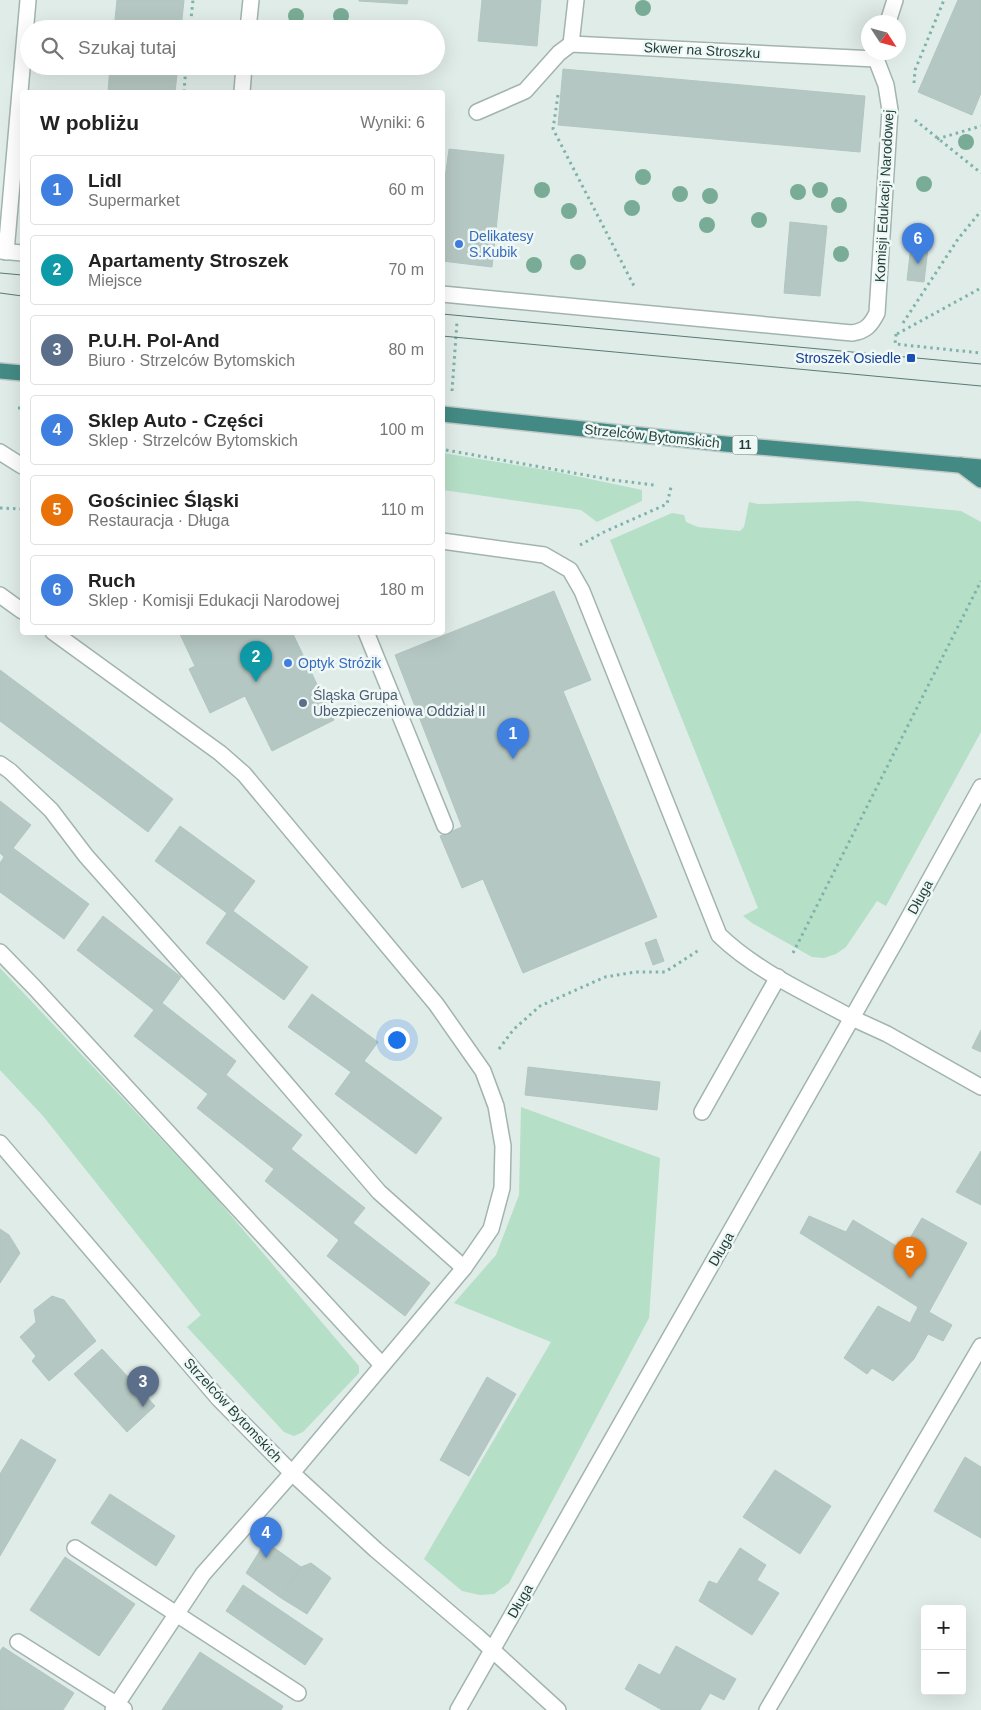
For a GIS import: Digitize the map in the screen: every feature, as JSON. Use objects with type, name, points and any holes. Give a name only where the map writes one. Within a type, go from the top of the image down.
[{"type":"highway","points":[[0,371],[20,373]]},
{"type":"highway","name":"Strzelców Bytomskich","points":[[446,414],[725,444],[981,467]]},
{"type":"highway","points":[[961,465],[981,480]]},
{"type":"street","points":[[26,20],[28,0]]},
{"type":"street","points":[[249,20],[250,0]]},
{"type":"street","points":[[477,112],[525,91],[559,53],[571,44],[576,0]]},
{"type":"street","points":[[890,15],[895,0]]},
{"type":"street","name":"Skwer na Stroszku","points":[[571,44],[861,55]]},
{"type":"street","name":"Komisji Edukacji Narodowej","points":[[459,295],[852,333],[861,332],[867,328],[877,312],[890,110],[886,85],[878,60]]},
{"type":"street","points":[[20,253],[3,251],[21,75]]},
{"type":"street","points":[[242,90],[243,75]]},
{"type":"street","points":[[445,294],[459,295]]},
{"type":"street","points":[[0,452],[20,465]]},
{"type":"street","points":[[445,541],[544,556],[570,570],[582,591],[719,935],[733,949],[778,977],[852,1018],[887,1034],[981,1087]]},
{"type":"street","points":[[0,594],[20,609]]},
{"type":"street","points":[[18,1642],[119,1708],[176,1614],[203,1574],[292,1473],[464,1268],[491,1229],[502,1188],[503,1146],[496,1106],[483,1071],[436,1004],[244,774],[220,753],[57,635]]},
{"type":"street","points":[[367,635],[445,826]]},
{"type":"street","points":[[0,764],[51,810],[86,856],[222,1009],[379,1192],[464,1268]]},
{"type":"street","name":"Długa","points":[[458,1710],[852,1018],[981,787]]},
{"type":"street","points":[[0,952],[382,1365]]},
{"type":"street","points":[[702,1112],[778,977]]},
{"type":"street","name":"Strzelców Bytomskich","points":[[0,1143],[219,1399],[292,1473],[376,1550],[558,1710]]},
{"type":"street","points":[[767,1710],[981,1346]]},
{"type":"street","points":[[75,1548],[298,1694]]},
{"type":"path","points":[[191,20],[193,0]]},
{"type":"path","points":[[184,90],[185,75]]},
{"type":"path","points":[[559,86],[553,129],[635,288]]},
{"type":"path","points":[[910,117],[981,172]]},
{"type":"path","points":[[937,139],[981,126]]},
{"type":"path","points":[[981,210],[934,274],[896,335],[895,344],[981,353]]},
{"type":"path","points":[[896,335],[981,288]]},
{"type":"path","points":[[445,432],[459,295]]},
{"type":"path","points":[[445,449],[613,480],[654,485]]},
{"type":"path","points":[[604,532],[667,504],[671,487]]},
{"type":"path","points":[[0,508],[20,509]]},
{"type":"path","points":[[793,953],[981,581]]},
{"type":"path","points":[[483,1071],[513,1030],[540,1006],[605,977],[636,972],[665,972],[719,935]]},
{"type":"green space","points":[[445,453],[552,471],[642,490],[642,501],[597,522],[581,510],[445,490]]},
{"type":"green space","points":[[858,501],[961,511],[981,522],[981,732],[886,906],[877,901],[846,947],[836,954],[824,958],[812,957],[743,916],[758,908],[610,540],[672,513],[684,515],[686,522],[698,527],[740,531],[744,527],[749,502],[758,504]]},
{"type":"green space","points":[[0,968],[211,1192],[359,1366],[359,1373],[303,1432],[294,1436],[284,1432],[187,1327],[201,1315],[43,1116],[0,1070]]},
{"type":"green space","points":[[521,1107],[660,1158],[649,1318],[509,1583],[494,1594],[480,1595],[462,1591],[424,1559],[551,1342],[454,1303],[496,1255],[519,1195]]},
{"type":"building","points":[[117,0],[184,0],[182,20],[115,20]]},
{"type":"building","points":[[359,0],[408,0],[407,4]]},
{"type":"building","points":[[482,0],[541,0],[537,46],[478,41]]},
{"type":"building","points":[[958,0],[981,0],[981,93],[972,115],[918,92]]},
{"type":"building","points":[[563,69],[865,96],[860,152],[558,125]]},
{"type":"building","points":[[109,75],[177,75],[175,90],[108,90]]},
{"type":"building","points":[[449,149],[504,155],[492,267],[445,261],[445,178]]},
{"type":"building","points":[[790,222],[827,226],[820,296],[784,293]]},
{"type":"building","points":[[911,246],[928,248],[924,282],[907,280]]},
{"type":"building","points":[[554,591],[591,680],[563,691],[657,917],[523,973],[483,879],[462,888],[440,836],[462,827],[395,655]]},
{"type":"building","points":[[180,635],[293,635],[334,720],[272,751],[245,696],[210,713],[189,669],[195,666]]},
{"type":"building","points":[[0,670],[173,799],[148,832],[0,721]]},
{"type":"building","points":[[0,801],[31,825],[13,848],[89,904],[64,939],[0,892],[0,863],[4,857],[0,853]]},
{"type":"building","points":[[180,826],[255,881],[233,911],[308,967],[284,1000],[206,943],[227,913],[155,861]]},
{"type":"building","points":[[103,916],[181,977],[162,1003],[236,1061],[226,1075],[302,1135],[291,1149],[365,1208],[353,1223],[430,1283],[405,1316],[327,1256],[339,1240],[265,1181],[274,1169],[197,1108],[208,1094],[134,1036],[154,1010],[77,950]]},
{"type":"building","points":[[656,939],[664,961],[653,965],[645,943]]},
{"type":"building","points":[[312,994],[378,1042],[364,1061],[442,1118],[416,1154],[335,1094],[351,1072],[288,1027]]},
{"type":"building","points":[[981,1030],[981,1052],[972,1048]]},
{"type":"building","points":[[528,1067],[660,1082],[657,1110],[525,1095]]},
{"type":"building","points":[[981,1151],[981,1205],[956,1192]]},
{"type":"building","points":[[809,1216],[846,1232],[853,1220],[903,1250],[922,1218],[967,1243],[929,1312],[952,1325],[943,1341],[928,1334],[914,1359],[893,1381],[872,1368],[867,1374],[844,1358],[878,1306],[910,1323],[918,1307],[800,1233]]},
{"type":"building","points":[[0,1229],[9,1235],[20,1253],[0,1283]]},
{"type":"building","points":[[52,1296],[64,1300],[96,1341],[49,1381],[32,1361],[36,1356],[20,1337],[36,1322],[34,1310]]},
{"type":"building","points":[[102,1349],[155,1406],[127,1432],[74,1374]]},
{"type":"building","points":[[487,1377],[516,1394],[469,1476],[440,1460]]},
{"type":"building","points":[[21,1439],[56,1460],[0,1556],[0,1474]]},
{"type":"building","points":[[965,1457],[981,1467],[981,1538],[934,1511]]},
{"type":"building","points":[[775,1470],[831,1506],[800,1554],[743,1517]]},
{"type":"building","points":[[110,1494],[175,1536],[156,1566],[91,1523]]},
{"type":"building","points":[[273,1547],[301,1567],[281,1598],[246,1573],[261,1549]]},
{"type":"building","points":[[740,1548],[766,1565],[757,1580],[779,1593],[752,1635],[699,1601],[709,1581],[717,1584]]},
{"type":"building","points":[[65,1557],[135,1604],[99,1656],[30,1610]]},
{"type":"building","points":[[311,1563],[331,1578],[307,1614],[281,1598],[301,1567]]},
{"type":"building","points":[[243,1585],[323,1639],[305,1665],[226,1611]]},
{"type":"building","points":[[676,1646],[736,1679],[724,1700],[710,1693],[700,1710],[662,1710],[625,1689],[639,1664],[660,1675]]},
{"type":"building","points":[[3,1647],[74,1693],[63,1710],[0,1710],[0,1651]]},
{"type":"building","points":[[200,1652],[283,1706],[281,1710],[162,1710]]},
{"type":"tram line","points":[[0,273],[20,275]]},
{"type":"tram line","points":[[0,293],[20,296]]},
{"type":"tram line","points":[[445,314],[981,364]]},
{"type":"tram line","points":[[445,336],[981,386]]},
{"type":"place","name":"Delikatesy S.Kubik","points":[[459,244]]},
{"type":"place","name":"Ruch","points":[[918,264]]},
{"type":"place","name":"Stroszek Osiedle","points":[[911,358]]},
{"type":"place","name":"Optyk Strózik","points":[[288,663]]},
{"type":"place","name":"Apartamenty Stroszek","points":[[256,682]]},
{"type":"place","name":"Śląska Grupa Ubezpieczeniowa Oddział II","points":[[303,703]]},
{"type":"place","name":"Lidl","points":[[513,759]]},
{"type":"place","name":"Gościniec Śląski","points":[[910,1278]]},
{"type":"place","name":"P.U.H. Pol-And","points":[[143,1407]]},
{"type":"place","name":"Sklep Auto - Części","points":[[266,1558]]}]
